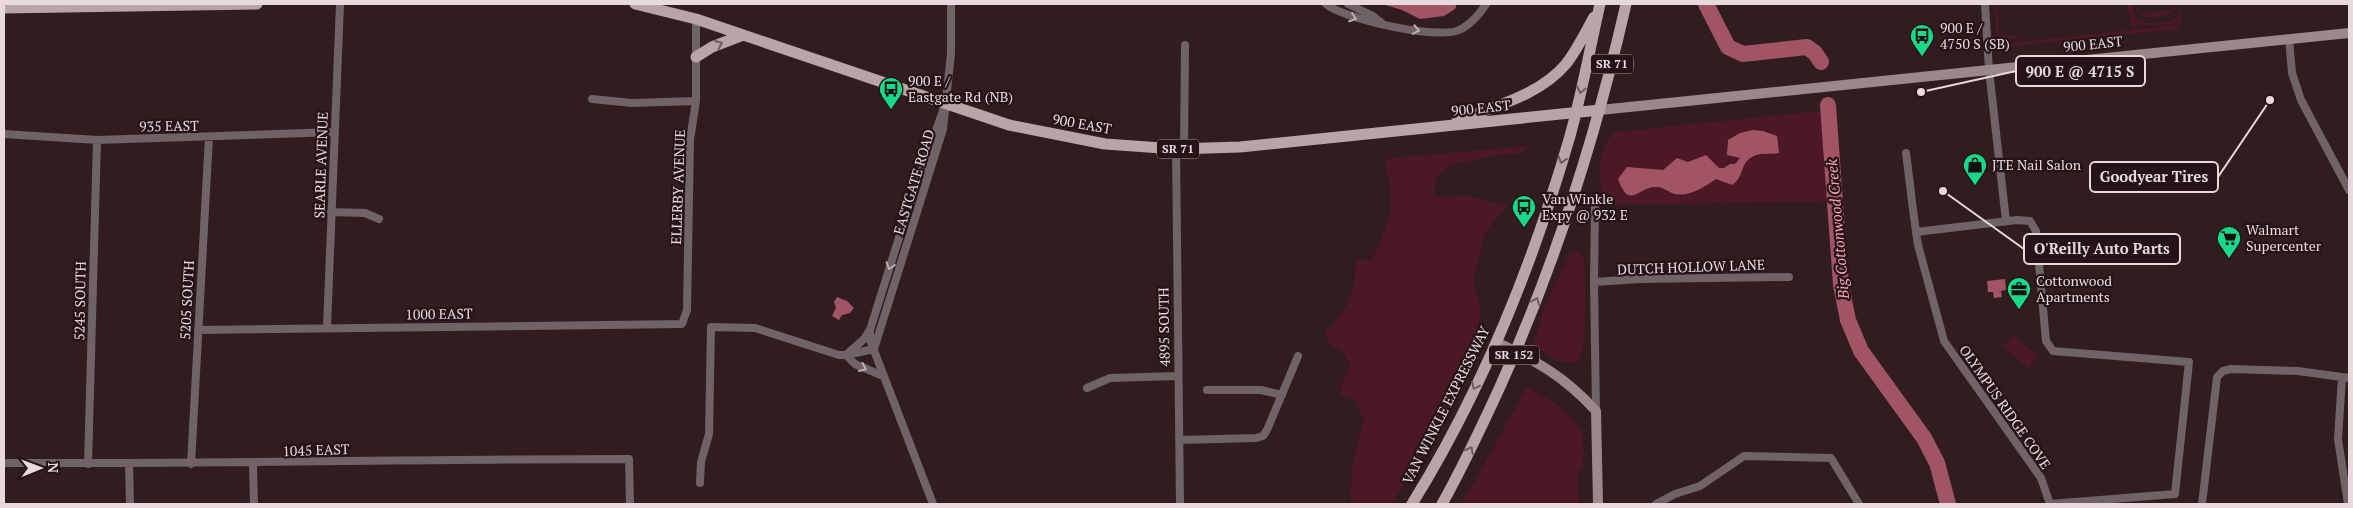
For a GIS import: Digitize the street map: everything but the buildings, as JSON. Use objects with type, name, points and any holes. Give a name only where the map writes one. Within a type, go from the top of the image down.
[{"type":"main road","points":[[4,8],[257,4]]},
{"type":"main road","name":"900 EAST","points":[[635,4],[696,19],[945,105],[1009,125],[1071,139],[1137,147],[1180,149],[1282,144],[2349,33]]},
{"type":"main road","name":"SR 71","points":[[1600,110],[1624,4]]},
{"type":"main road","name":"SR 71","points":[[1442,128],[1533,91],[1550,79],[1571,57],[1600,6]]},
{"type":"main road","name":"VAN WINKLE EXPRESSWAY","points":[[1412,504],[1444,447],[1496,342],[1533,250],[1576,113],[1600,6]]},
{"type":"main road","points":[[696,57],[712,47],[743,35]]},
{"type":"main road","name":"SR 152","points":[[1442,504],[1472,446],[1516,351],[1557,246],[1600,110]]},
{"type":"main road","points":[[1496,342],[1516,351],[1569,383],[1596,410],[1598,504]]},
{"type":"street","name":"SEARLE AVENUE","points":[[327,327],[340,4]]},
{"type":"street","points":[[945,105],[951,52],[951,4]]},
{"type":"street","points":[[1326,4],[1345,15],[1362,21],[1426,32],[1449,33],[1459,31],[1468,25],[1486,4]]},
{"type":"street","points":[[1348,4],[1373,16],[1383,24]]},
{"type":"street","points":[[1916,232],[2006,221],[1989,70],[1985,4]]},
{"type":"street","name":"ELLERBY AVENUE","points":[[682,324],[687,310],[690,140],[696,101],[696,19]]},
{"type":"street","points":[[2288,39],[2292,73],[2301,100],[2349,190]]},
{"type":"street","name":"4895 SOUTH","points":[[1180,504],[1178,376],[1180,149],[1185,45]]},
{"type":"street","points":[[592,100],[632,103],[696,101]]},
{"type":"street","name":"EASTGATE ROAD","points":[[933,504],[870,340],[870,330],[909,206],[945,105]]},
{"type":"street","name":"EASTGATE ROAD","points":[[874,349],[943,129],[945,105]]},
{"type":"street","name":"935 EAST","points":[[4,134],[97,140],[335,132]]},
{"type":"street","name":"5205 SOUTH","points":[[191,464],[210,137]]},
{"type":"street","name":"5245 SOUTH","points":[[88,464],[97,140]]},
{"type":"street","name":"OLYMPUS RIDGE COVE","points":[[1906,153],[1916,232],[1944,341],[2041,478],[2050,504],[2175,494],[2189,362],[2053,351],[2046,341],[2036,231],[2030,221],[2023,219],[2006,221]]},
{"type":"street","points":[[1595,205],[1596,410]]},
{"type":"street","points":[[331,212],[365,213],[379,219]]},
{"type":"street","name":"DUTCH HOLLOW LANE","points":[[1594,282],[1640,279],[1789,277]]},
{"type":"street","name":"1000 EAST","points":[[198,330],[682,324]]},
{"type":"street","points":[[700,483],[701,462],[709,434],[711,327],[755,328],[846,355],[855,364],[884,376]]},
{"type":"street","name":"EASTGATE ROAD","points":[[846,355],[870,330]]},
{"type":"street","points":[[846,355],[874,349]]},
{"type":"street","points":[[1179,440],[1260,437],[1267,430],[1298,356]]},
{"type":"street","points":[[2202,504],[2217,377],[2223,371],[2231,369],[2298,371],[2346,378],[2338,439],[2348,504]]},
{"type":"street","points":[[1087,388],[1110,378],[1178,376]]},
{"type":"street","points":[[1207,390],[1261,390],[1282,395]]},
{"type":"street","points":[[1656,504],[1675,494],[1700,486],[1744,456],[1831,458],[1859,504]]},
{"type":"street","name":"1045 EAST","points":[[4,463],[253,464],[423,459],[630,460],[630,504]]},
{"type":"street","points":[[129,463],[130,504]]},
{"type":"street","points":[[253,464],[254,504]]},
{"type":"shaded area","points":[[1382,4],[1457,4],[1455,9],[1444,16],[1420,19],[1402,10]]},
{"type":"shaded area","points":[[1995,4],[1997,4],[1999,32],[2008,36],[2021,36],[2021,38],[2006,40],[2005,37],[2002,37],[2003,40],[1997,41]]},
{"type":"shaded area","points":[[2127,4],[2131,4],[2136,19],[2145,23],[2158,23],[2176,18],[2179,15],[2182,4],[2181,23],[2139,26],[2138,23],[2132,27]]},
{"type":"shaded area","points":[[2137,4],[2140,14],[2173,10],[2173,4],[2175,9],[2169,14],[2144,17],[2138,13]]},
{"type":"shaded area","points":[[2180,26],[2177,29],[2002,47],[2003,44]]},
{"type":"shaded area","points":[[1829,110],[1833,201],[1602,205],[1600,165],[1604,146],[1616,132]]},
{"type":"shaded area","points":[[1753,130],[1777,136],[1779,153],[1752,157],[1746,163],[1736,182],[1732,185],[1716,179],[1695,191],[1684,194],[1672,193],[1658,187],[1651,187],[1631,196],[1622,189],[1618,179],[1627,167],[1663,170],[1677,158],[1688,162],[1706,155],[1719,168],[1735,164],[1740,158],[1727,155],[1728,140],[1740,133]]},
{"type":"shaded area","points":[[1529,146],[1522,153],[1497,155],[1450,165],[1435,179],[1435,197],[1468,196],[1507,206],[1486,231],[1474,280],[1480,308],[1478,339],[1444,414],[1392,504],[1351,504],[1353,462],[1364,421],[1355,400],[1340,395],[1343,380],[1350,366],[1343,351],[1329,344],[1325,332],[1340,316],[1349,299],[1356,270],[1356,259],[1372,260],[1391,215],[1391,188],[1384,162],[1390,158]]},
{"type":"shaded area","points":[[1571,252],[1578,253],[1584,258],[1585,323],[1580,360],[1567,362],[1554,359],[1534,341],[1545,305]]},
{"type":"shaded area","points":[[2005,279],[2006,290],[2001,291],[2002,297],[1994,298],[1993,292],[1988,292],[1987,281]]},
{"type":"shaded area","points":[[837,297],[847,301],[854,308],[850,313],[842,315],[839,320],[832,316],[836,308],[834,302]]},
{"type":"shaded area","points":[[2013,335],[2038,356],[2029,368],[2003,347]]},
{"type":"shaded area","points":[[1527,387],[1565,411],[1577,424],[1581,432],[1583,440],[1583,468],[1577,473],[1579,504],[1462,504]]},
{"type":"waterway","name":"Big Cottonwood Creek","points":[[1706,4],[1728,47],[1743,54],[1807,47],[1815,53],[1821,62]]},
{"type":"waterway","name":"Big Cottonwood Creek","points":[[1828,105],[1841,285],[1848,320],[1861,351],[1924,438],[1937,463],[1948,504]]},
{"type":"place","name":"900 E / 4750 S (SB)","points":[[1922,57]]},
{"type":"place","name":"900 E @ 4715 S","points":[[1921,92]]},
{"type":"place","name":"Goodyear Tires","points":[[2270,100]]},
{"type":"place","name":"900 E / Eastgate Rd (NB)","points":[[891,110]]},
{"type":"place","name":"JTE Nail Salon","points":[[1975,186]]},
{"type":"place","name":"O'Reilly Auto Parts","points":[[1943,191]]},
{"type":"place","name":"Van Winkle Expy @ 932 E","points":[[1524,228]]},
{"type":"place","name":"Walmart Supercenter","points":[[2229,259]]},
{"type":"place","name":"Cottonwood Apartments","points":[[2019,310]]}]
